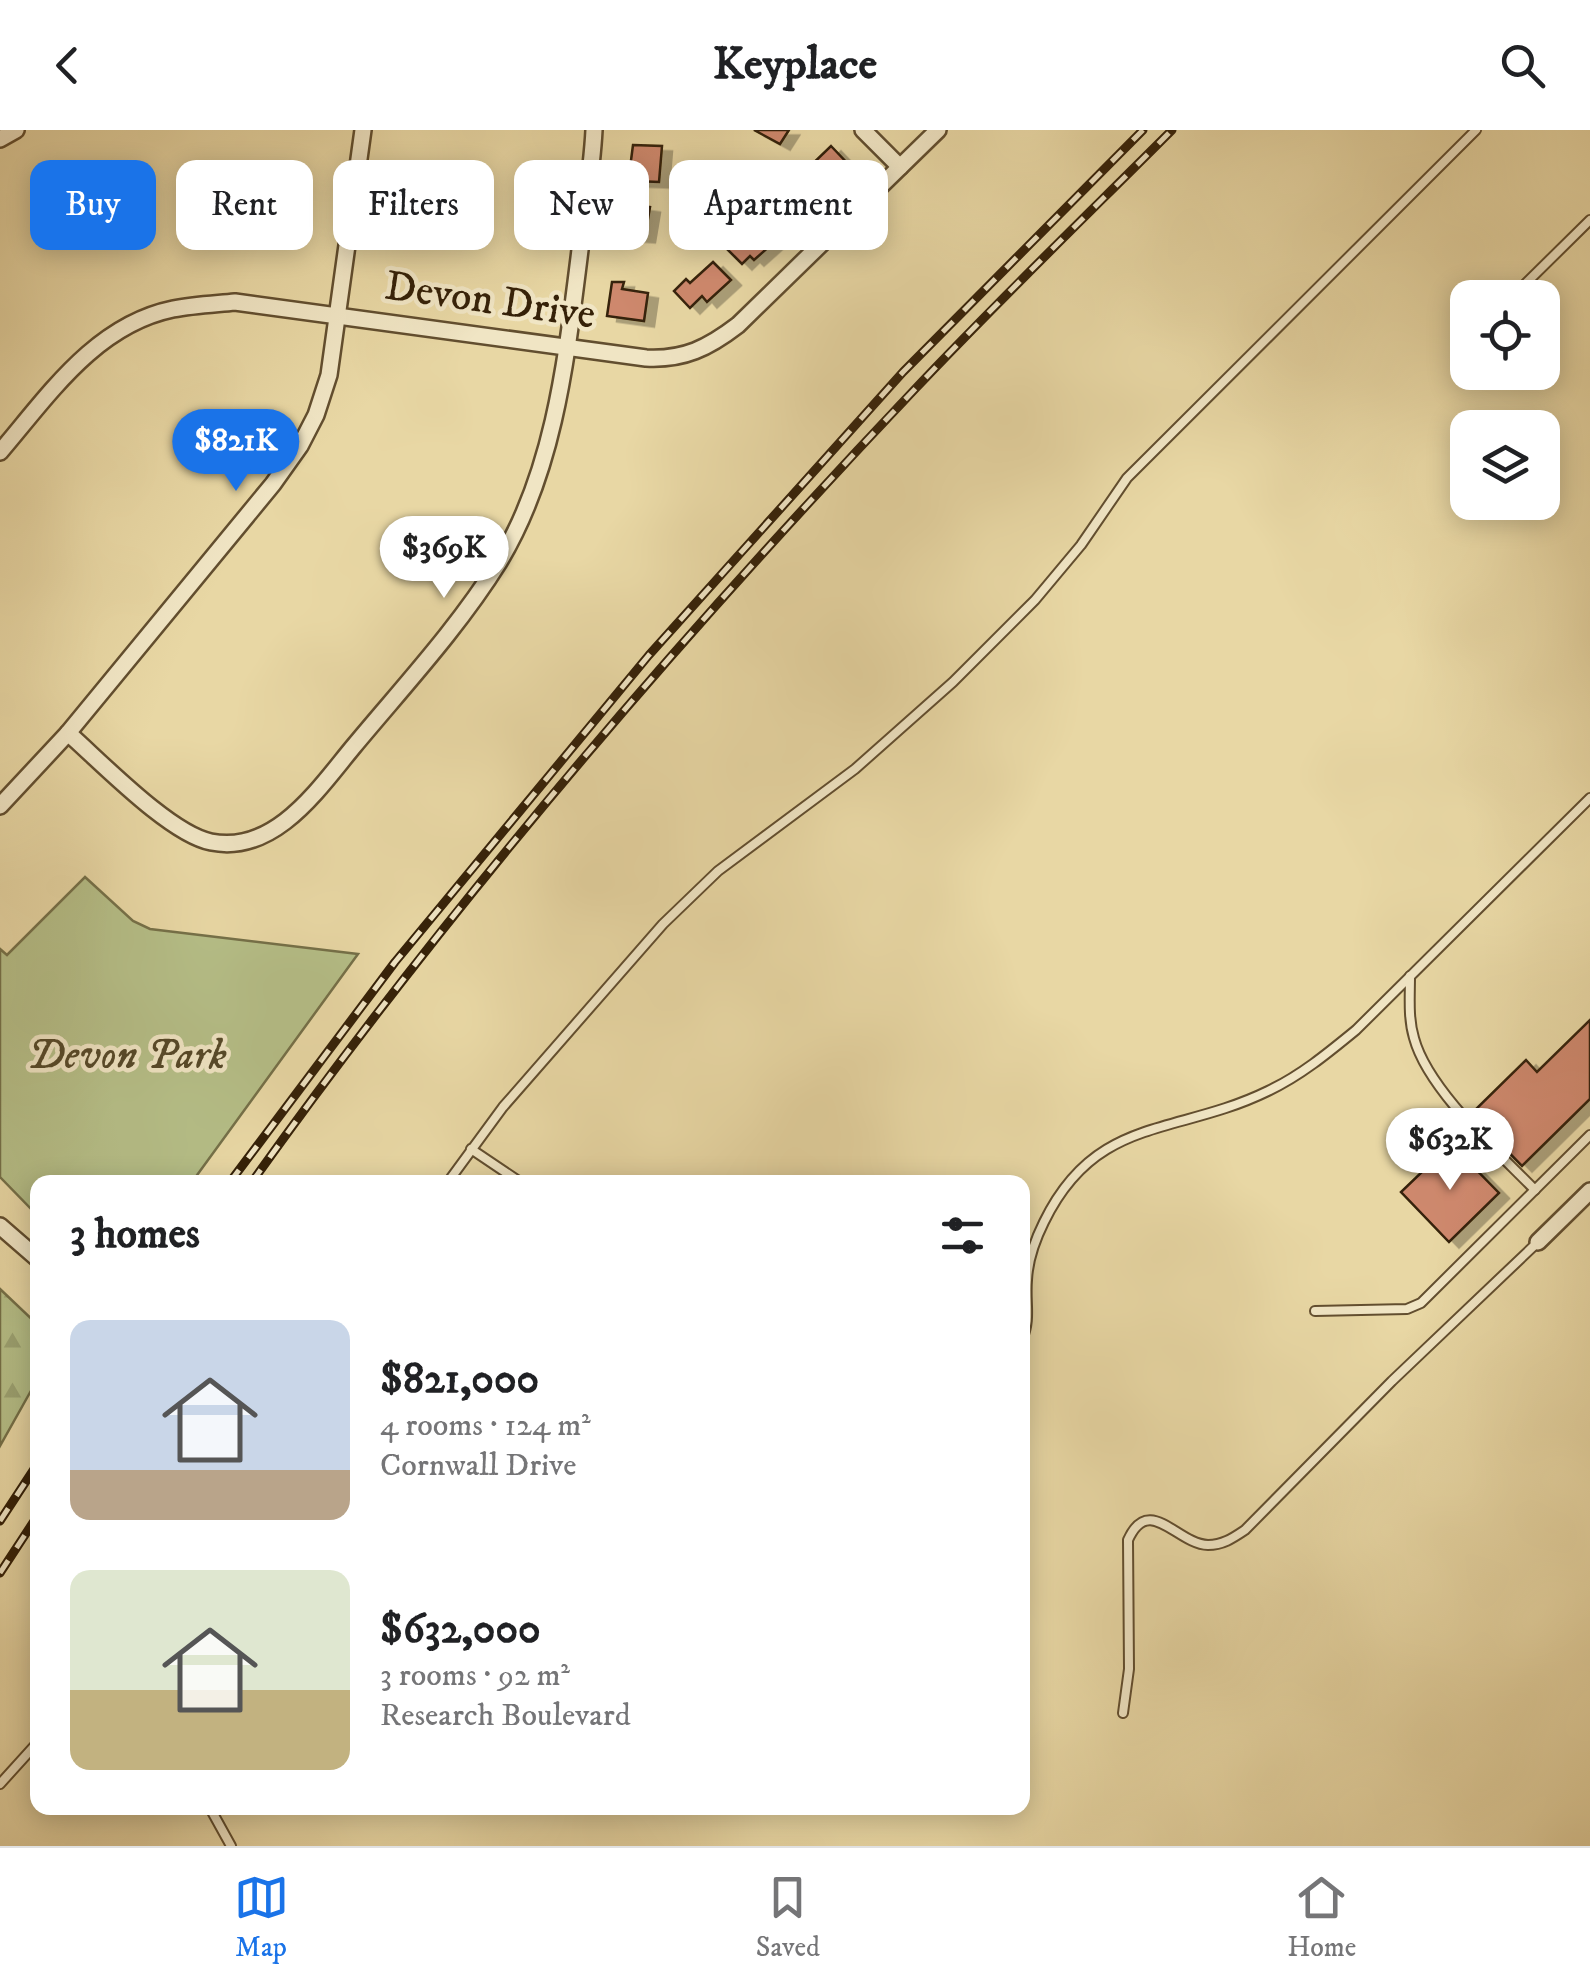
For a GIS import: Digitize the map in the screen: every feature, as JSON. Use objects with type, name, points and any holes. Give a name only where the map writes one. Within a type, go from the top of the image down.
[{"type":"street","points":[[0,139],[16,130]]},
{"type":"street","points":[[0,806],[68,733],[300,446],[316,415],[329,375],[363,130]]},
{"type":"street","points":[[68,733],[176,827],[210,842],[242,842],[280,827],[330,775],[465,610],[499,562],[521,520],[544,460],[568,348],[594,130]]},
{"type":"street","points":[[863,130],[900,167]]},
{"type":"street","name":"Devon Drive","points":[[0,452],[74,364],[113,334],[169,310],[235,302],[669,359],[712,346],[938,130]]},
{"type":"street","points":[[1538,1242],[1590,1192]]},
{"type":"street","points":[[0,1226],[30,1252]]},
{"type":"lane","points":[[453,1175],[578,1020],[663,924],[718,870],[855,769],[953,682],[1045,589],[1127,478],[1476,130]]},
{"type":"lane","points":[[1529,280],[1590,220]]},
{"type":"lane","points":[[1030,1256],[1060,1193],[1105,1147],[1131,1135],[1238,1104],[1296,1076],[1356,1030],[1590,798]]},
{"type":"lane","points":[[1410,976],[1410,1022],[1424,1064],[1470,1123],[1535,1190]]},
{"type":"lane","points":[[1316,1311],[1407,1309],[1421,1303],[1590,1135]]},
{"type":"lane","points":[[471,1148],[510,1175]]},
{"type":"lane","points":[[1123,1713],[1129,1669],[1128,1540],[1134,1528],[1145,1520],[1157,1520],[1187,1541],[1209,1545],[1228,1542],[1538,1242]]},
{"type":"lane","points":[[0,1784],[30,1751]]},
{"type":"lane","points":[[214,1815],[231,1846]]},
{"type":"green space","name":"Devon Park","points":[[85,877],[133,921],[150,929],[358,954],[197,1175],[30,1175],[30,1208],[0,1177],[0,949],[7,955]]},
{"type":"green space","points":[[0,1289],[30,1317],[30,1392],[0,1446]]},
{"type":"building","points":[[754,130],[789,130],[780,144]]},
{"type":"building","points":[[633,145],[662,146],[659,182],[649,182],[649,160],[631,160]]},
{"type":"building","points":[[831,146],[844,160],[816,160]]},
{"type":"building","points":[[728,250],[765,250],[754,260],[750,256],[742,264]]},
{"type":"building","points":[[713,262],[731,280],[707,302],[702,296],[690,308],[674,291],[686,279],[690,283]]},
{"type":"building","points":[[612,282],[624,282],[622,289],[648,293],[644,321],[607,316]]},
{"type":"building","points":[[1590,1020],[1590,1099],[1522,1166],[1471,1114],[1526,1060],[1537,1072]]},
{"type":"building","points":[[1451,1144],[1499,1193],[1449,1242],[1401,1192]]},
{"type":"railway","points":[[235,1175],[395,962],[649,655],[903,372],[1143,130]]},
{"type":"railway","points":[[257,1175],[487,874],[654,675],[916,388],[1172,130]]},
{"type":"railway","points":[[0,1521],[30,1475]]},
{"type":"railway","points":[[0,1573],[30,1527]]}]
